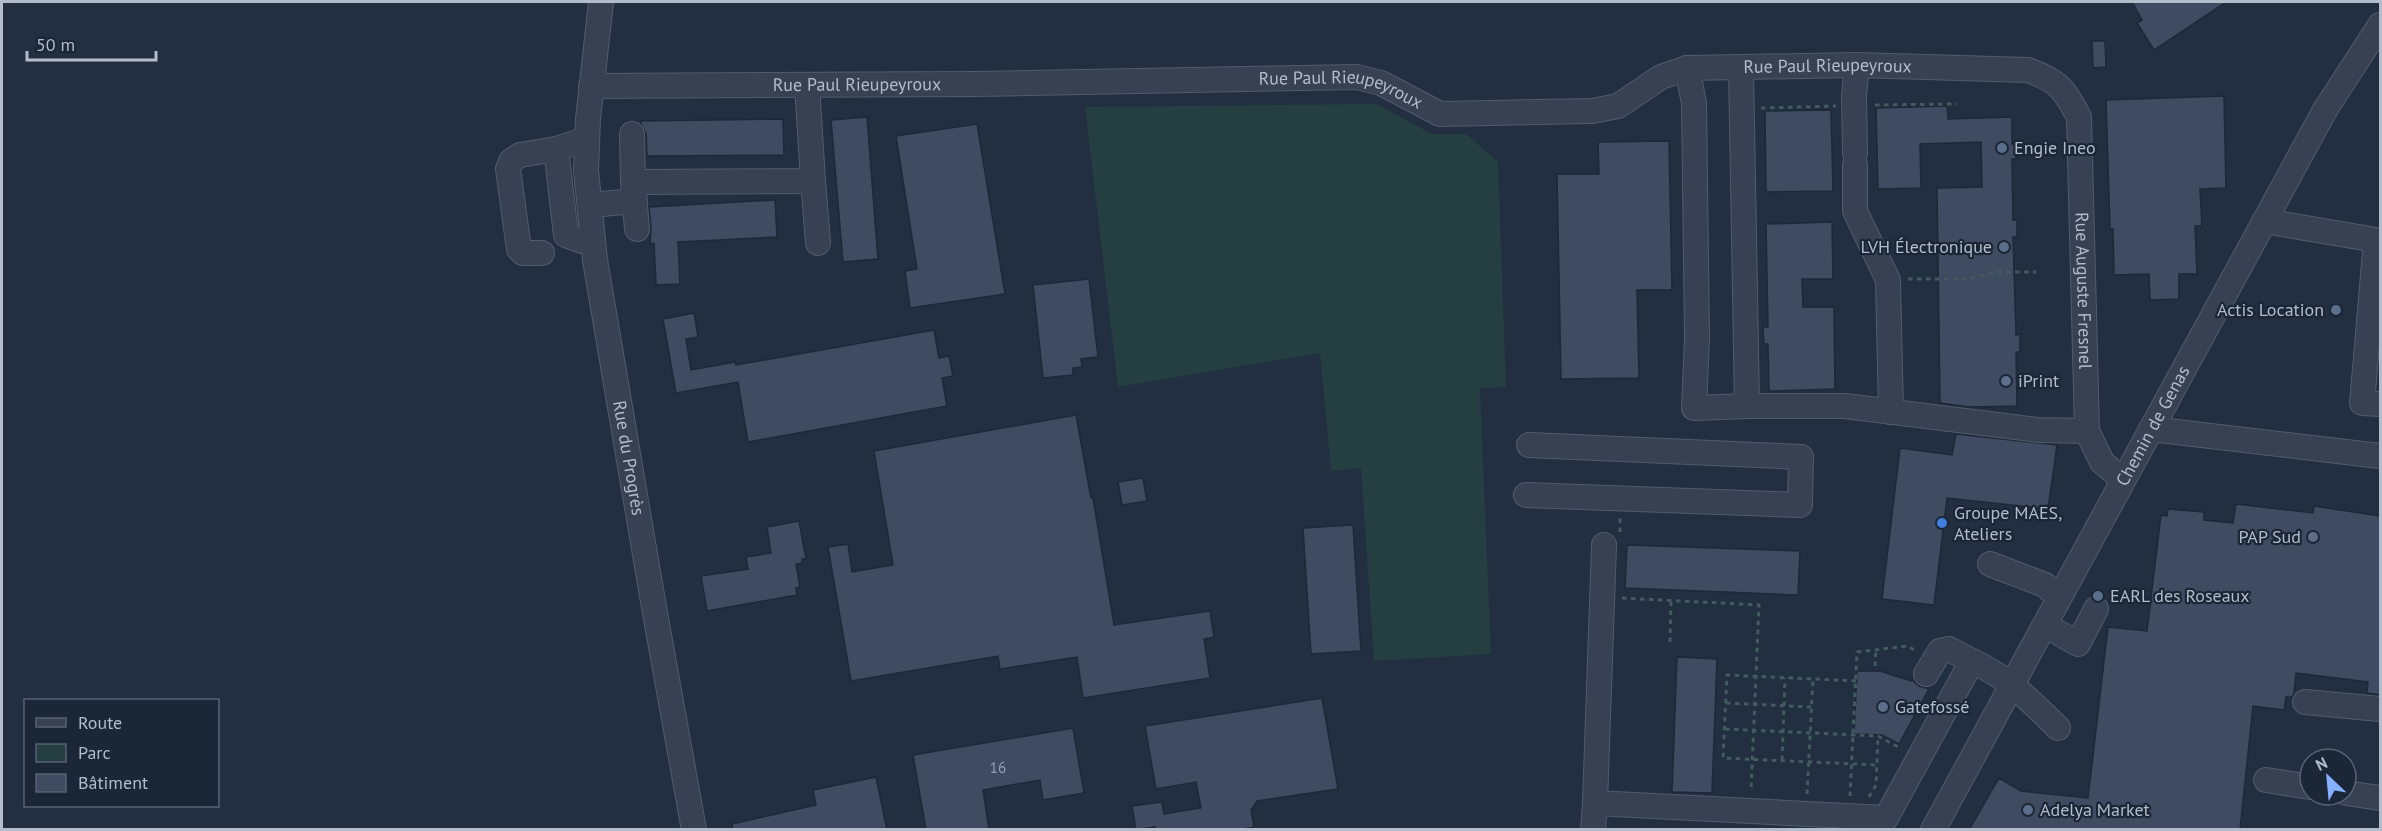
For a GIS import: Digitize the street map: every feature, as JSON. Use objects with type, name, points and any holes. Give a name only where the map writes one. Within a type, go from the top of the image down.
[{"type":"street","name":"Rue du Progrès","points":[[601,2],[587,139],[586,170],[593,239],[653,602],[694,830]]},
{"type":"street","name":"Chemin de Genas","points":[[1933,830],[2325,110],[2380,25]]},
{"type":"street","name":"Rue Paul Rieupeyroux","points":[[591,86],[1357,77],[1381,83],[1440,114],[1592,111],[1618,106],[1661,77],[1686,68],[1857,65],[2028,70],[2052,79],[2066,93]]},
{"type":"street","points":[[1857,65],[1854,96],[1856,211],[1888,280],[1892,412]]},
{"type":"street","points":[[1741,67],[1747,406]]},
{"type":"street","points":[[1686,68],[1694,104],[1697,338],[1695,408],[1845,406],[2038,430],[2087,431]]},
{"type":"street","points":[[807,85],[819,243]]},
{"type":"street","name":"Rue Auguste Fresnel","points":[[2066,93],[2079,117],[2087,431],[2102,462],[2123,480]]},
{"type":"street","points":[[632,134],[637,229]]},
{"type":"street","points":[[542,253],[523,253],[519,249],[508,169],[511,161],[520,155],[556,149],[587,139]]},
{"type":"street","points":[[556,149],[566,235],[582,241],[593,239]]},
{"type":"street","points":[[590,205],[634,191],[813,181]]},
{"type":"street","points":[[2264,221],[2378,240],[2362,403],[2380,405]]},
{"type":"street","points":[[2151,429],[2380,456]]},
{"type":"street","points":[[1526,495],[1800,505],[1801,457],[1528,445]]},
{"type":"street","points":[[1593,830],[1604,545]]},
{"type":"street","points":[[1990,564],[2045,585],[2059,598]]},
{"type":"street","points":[[2044,625],[2078,644],[2097,609]]},
{"type":"street","points":[[1930,667],[1940,651],[1949,649],[1995,672],[2013,684],[2058,728]]},
{"type":"street","points":[[1595,804],[1750,810],[1791,818],[1887,818],[1972,661]]},
{"type":"street","points":[[2305,702],[2380,709]]},
{"type":"street","points":[[2266,780],[2298,785]]},
{"type":"street","points":[[2358,795],[2380,798]]},
{"type":"path","points":[[1888,280],[1968,279],[1995,272],[2036,272]]},
{"type":"path","points":[[1602,597],[1759,605],[1750,810]]},
{"type":"path","points":[[1670,642],[1671,600]]},
{"type":"path","points":[[1856,817],[1852,764],[1857,652],[1908,646],[1930,667]]},
{"type":"path","points":[[1875,666],[1876,650]]},
{"type":"path","points":[[1856,681],[1727,675],[1724,759],[1877,765]]},
{"type":"path","points":[[1782,760],[1785,678]]},
{"type":"path","points":[[1791,818],[1809,761],[1813,679]]},
{"type":"path","points":[[1726,703],[1812,707]]},
{"type":"path","points":[[1725,729],[1878,736],[1919,758]]},
{"type":"path","points":[[1856,817],[1876,785],[1878,736]]},
{"type":"green space","points":[[1377,104],[1432,134],[1466,134],[1498,162],[1506,387],[1480,388],[1491,654],[1374,661],[1361,468],[1331,471],[1320,353],[1118,387],[1085,107]]},
{"type":"building","points":[[2132,2],[2226,2],[2154,50],[2137,23],[2142,20]]},
{"type":"building","points":[[2092,41],[2105,41],[2106,67],[2093,68]]},
{"type":"building","points":[[2224,96],[2226,188],[2200,189],[2202,226],[2195,226],[2197,274],[2179,274],[2179,299],[2150,300],[2149,274],[2114,275],[2113,229],[2110,229],[2106,100]]},
{"type":"building","points":[[1947,106],[1948,119],[2012,117],[2012,144],[2016,144],[2016,159],[2012,159],[2013,220],[2017,220],[2017,237],[2013,237],[2016,335],[2020,334],[2020,352],[2016,352],[2017,406],[1969,407],[1940,403],[1937,188],[1982,187],[1981,142],[1920,144],[1921,188],[1878,189],[1876,108]]},
{"type":"building","points":[[1831,110],[1833,191],[1766,192],[1765,111]]},
{"type":"building","points":[[867,117],[878,259],[843,262],[831,120]]},
{"type":"building","points":[[783,119],[784,155],[647,156],[646,133],[641,124],[641,121]]},
{"type":"building","points":[[977,124],[1005,294],[910,308],[905,271],[917,269],[896,136]]},
{"type":"building","points":[[1669,141],[1672,290],[1637,290],[1639,378],[1561,379],[1557,174],[1599,174],[1598,142]]},
{"type":"building","points":[[775,200],[777,237],[678,242],[680,284],[656,285],[654,243],[650,244],[649,207]]},
{"type":"building","points":[[1832,222],[1833,279],[1802,279],[1803,307],[1834,307],[1835,389],[1769,391],[1768,344],[1764,344],[1763,327],[1768,327],[1766,224]]},
{"type":"building","points":[[1089,279],[1098,357],[1081,359],[1082,367],[1073,368],[1073,375],[1043,378],[1033,285]]},
{"type":"building","points":[[694,313],[698,337],[686,339],[691,370],[735,362],[736,365],[934,330],[939,358],[949,356],[953,376],[942,378],[947,406],[748,442],[738,382],[676,393],[663,319]]},
{"type":"building","points":[[1076,415],[1091,498],[1093,498],[1114,625],[1210,611],[1214,637],[1204,639],[1210,678],[1083,698],[1077,657],[1000,669],[998,656],[851,681],[828,547],[848,544],[852,572],[893,565],[874,451]]},
{"type":"building","points":[[1956,434],[2057,445],[2048,509],[1947,498],[1934,605],[1882,599],[1900,448],[1952,455]]},
{"type":"building","points":[[1143,478],[1147,501],[1122,505],[1118,482]]},
{"type":"building","points":[[2236,504],[2313,513],[2314,506],[2380,516],[2380,695],[2367,693],[2368,682],[2296,673],[2294,693],[2292,697],[2286,697],[2284,710],[2253,706],[2240,830],[1969,830],[1999,778],[2021,791],[2088,798],[2108,627],[2147,631],[2161,515],[2167,516],[2168,509],[2204,512],[2204,520],[2233,523]]},
{"type":"building","points":[[799,521],[806,559],[796,564],[800,587],[796,588],[797,595],[707,611],[701,576],[748,569],[746,557],[771,553],[767,527]]},
{"type":"building","points":[[1353,525],[1361,651],[1311,654],[1303,528]]},
{"type":"building","points":[[1627,545],[1800,551],[1798,595],[1625,588]]},
{"type":"building","points":[[1677,657],[1717,659],[1712,793],[1672,792]]},
{"type":"building","points":[[1857,671],[1880,671],[1912,680],[1919,686],[1929,689],[1899,744],[1882,735],[1854,734]]},
{"type":"building","points":[[1322,698],[1338,789],[1257,801],[1251,810],[1254,827],[1239,830],[1155,830],[1155,827],[1136,830],[1132,806],[1162,802],[1164,814],[1201,808],[1196,782],[1156,789],[1145,726]]},
{"type":"building","points":[[1073,728],[1084,793],[1043,800],[1040,780],[983,790],[989,830],[926,830],[913,755]]},
{"type":"building","points":[[876,777],[887,830],[732,830],[732,824],[816,805],[813,790]]},
{"type":"place","name":"Engie Ineo","points":[[2002,148]]},
{"type":"place","name":"LVH Électronique","points":[[2004,247]]},
{"type":"place","name":"Actis Location","points":[[2336,310]]},
{"type":"place","name":"iPrint","points":[[2006,381]]},
{"type":"place","name":"Groupe MAES, Ateliers","points":[[1942,523]]},
{"type":"place","name":"PAP Sud","points":[[2313,537]]},
{"type":"place","name":"EARL des Roseaux","points":[[2098,596]]},
{"type":"place","name":"Gatefossé","points":[[1883,707]]},
{"type":"place","name":"Adelya Market","points":[[2028,810]]}]
